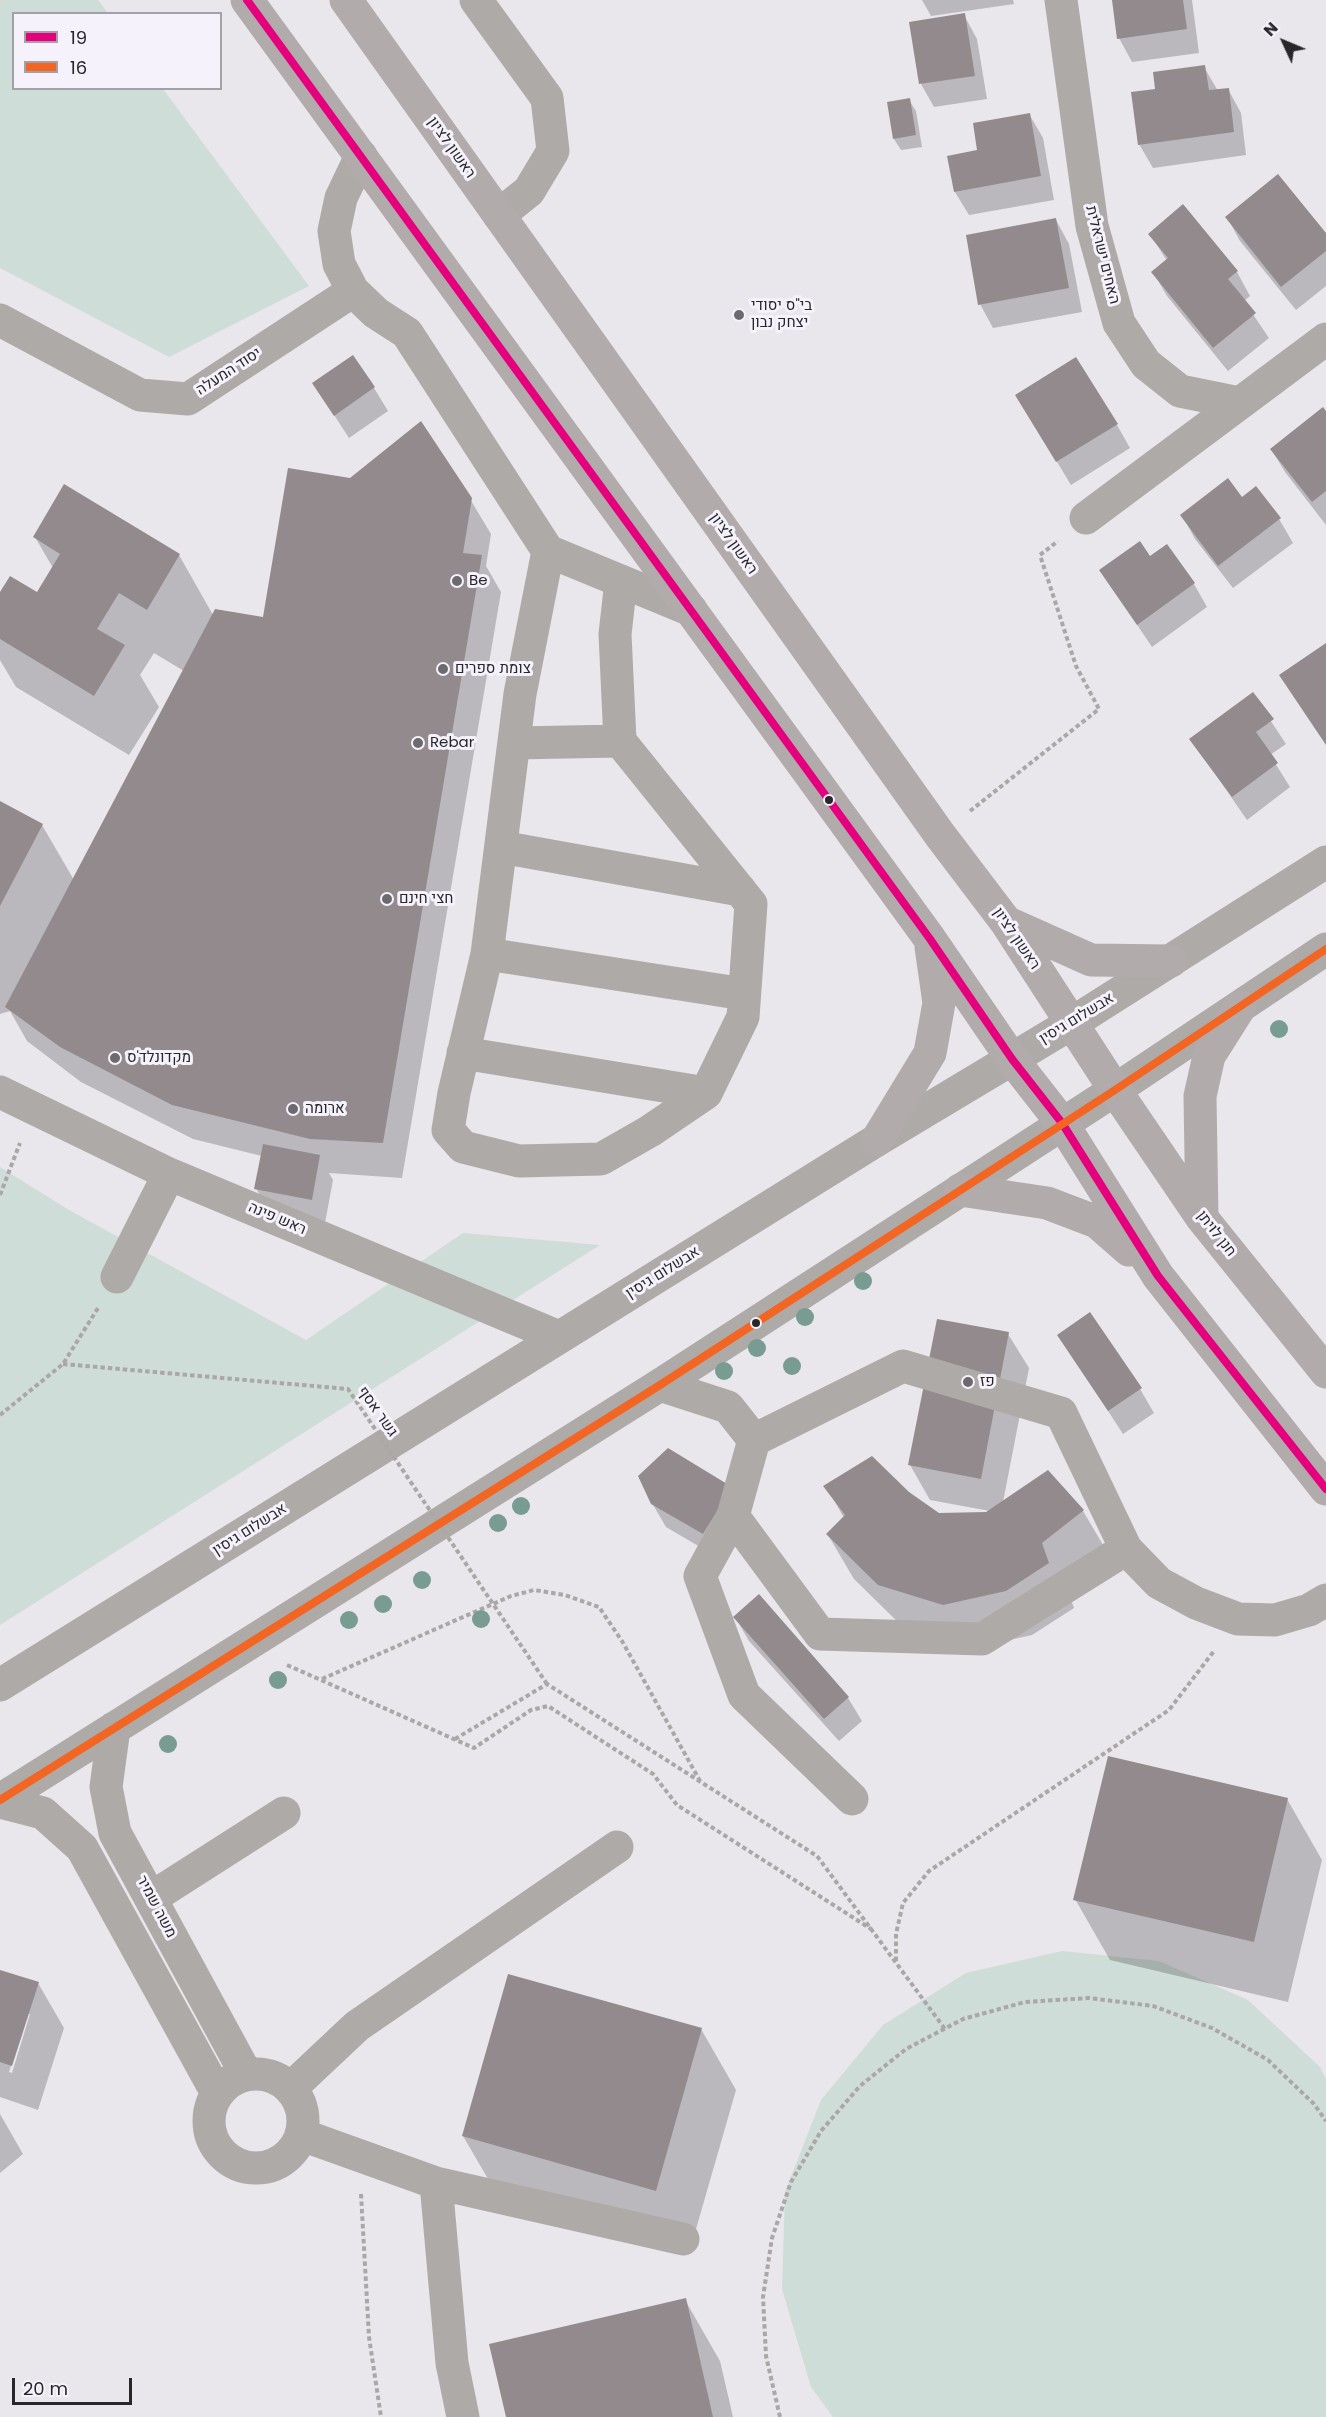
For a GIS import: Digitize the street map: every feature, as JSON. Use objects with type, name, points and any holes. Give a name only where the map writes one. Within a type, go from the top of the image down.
[{"type":"main road","points":[[247,0],[930,939],[1012,1059],[1062,1123],[1158,1276],[1326,1489]]},
{"type":"main road","name":"ראשון לציון","points":[[346,0],[940,835],[1006,922],[1115,1090]]},
{"type":"main road","points":[[1006,922],[1091,960],[1172,961]]},
{"type":"main road","points":[[876,1140],[930,1053],[939,1003],[930,939]]},
{"type":"main road","points":[[1202,1218],[1200,1096],[1209,1056],[1240,1006]]},
{"type":"main road","name":"חנן לויתן","points":[[1115,1090],[1202,1218],[1326,1372]]},
{"type":"main road","points":[[960,1190],[1047,1203],[1097,1222],[1158,1276]]},
{"type":"street","points":[[476,0],[548,98],[553,151],[529,191],[499,215]]},
{"type":"street","name":"האחים ישראלית","points":[[1061,0],[1092,226],[1119,323],[1146,364],[1180,391],[1239,403]]},
{"type":"street","points":[[361,156],[341,198],[334,231],[339,264],[353,291],[376,313],[407,333],[548,551],[691,610]]},
{"type":"street","name":"יסוד המעלה","points":[[0,320],[140,395],[188,399],[353,291]]},
{"type":"street","points":[[1086,518],[1326,339]]},
{"type":"street","points":[[548,551],[520,694],[487,954],[463,1053],[448,1130],[463,1147],[519,1161],[601,1159],[650,1131],[706,1093],[743,1017],[751,904],[620,741],[615,634],[621,581]]},
{"type":"street","points":[[514,743],[620,741]]},
{"type":"street","points":[[501,847],[740,890]]},
{"type":"street","name":"אבשלום גיסין","points":[[0,1685],[876,1140],[1172,961],[1326,862]]},
{"type":"street","points":[[0,1801],[660,1385],[1115,1090],[1326,950]]},
{"type":"street","points":[[487,954],[744,994]]},
{"type":"street","points":[[463,1053],[706,1093]]},
{"type":"street","name":"ראש פינה","points":[[0,1092],[169,1174],[559,1337]]},
{"type":"street","points":[[117,1276],[169,1174]]},
{"type":"street","points":[[852,1799],[744,1695],[700,1576],[733,1516],[754,1440],[903,1366],[1061,1413],[1126,1549],[1159,1583],[1196,1603],[1238,1619],[1275,1620],[1309,1610],[1326,1600]]},
{"type":"street","points":[[660,1385],[728,1407],[754,1440]]},
{"type":"street","points":[[733,1516],[820,1634],[982,1639],[1126,1549]]},
{"type":"street","name":"משה שמיר","points":[[114,1728],[106,1787],[115,1833],[246,2074]]},
{"type":"street","points":[[0,1801],[43,1813],[82,1848],[217,2093]]},
{"type":"street","points":[[151,1898],[284,1813]]},
{"type":"street","points":[[291,2088],[357,2026],[617,1847]]},
{"type":"street","points":[[246,2074],[262,2074],[278,2079],[291,2088],[302,2110],[302,2135],[294,2149],[282,2161],[267,2168],[251,2169],[235,2164],[222,2154],[212,2140],[208,2124],[217,2093],[246,2074]]},
{"type":"street","points":[[302,2135],[436,2183],[683,2239]]},
{"type":"street","points":[[436,2183],[452,2363],[463,2417]]},
{"type":"path","points":[[940,835],[1099,709],[1076,666],[1040,555],[1086,518]]},
{"type":"path","points":[[0,1195],[33,1110]]},
{"type":"path","points":[[0,1415],[63,1364],[117,1276]]},
{"type":"path","name":"גשר אסף","points":[[63,1364],[348,1389],[547,1684]]},
{"type":"path","points":[[321,1680],[511,1596],[534,1590],[565,1595],[599,1607],[622,1641],[700,1782]]},
{"type":"path","points":[[896,1963],[896,1934],[903,1903],[930,1871],[1169,1710],[1238,1619]]},
{"type":"path","points":[[245,1646],[474,1748],[531,1710],[548,1706],[653,1774],[677,1805],[871,1929]]},
{"type":"path","points":[[454,1739],[547,1684],[816,1856],[945,2029]]},
{"type":"path","points":[[780,2417],[766,2356],[763,2297],[772,2238],[791,2182],[821,2131],[860,2086],[906,2049],[963,2019],[1025,2002],[1089,1998],[1153,2006],[1212,2028],[1268,2060],[1314,2104],[1326,2121]]},
{"type":"path","points":[[358,2155],[369,2337],[381,2417]]},
{"type":"shaded area","points":[[0,0],[98,0],[107,12],[12,12],[12,90],[164,90],[309,286],[169,357],[0,268]]},
{"type":"shaded area","points":[[0,1167],[69,1210],[306,1340],[463,1233],[600,1245],[0,1625]]},
{"type":"shaded area","points":[[1062,1951],[1159,1961],[1248,2000],[1320,2067],[1326,2079],[1326,2417],[833,2417],[811,2387],[782,2289],[785,2192],[821,2100],[883,2025],[966,1973]]},
{"type":"building","points":[[1112,0],[1183,0],[1187,29],[1117,39]]},
{"type":"building","points":[[965,13],[975,76],[919,84],[909,22]]},
{"type":"building","points":[[1205,65],[1209,90],[1229,88],[1234,132],[1138,145],[1131,92],[1155,89],[1153,72]]},
{"type":"building","points":[[910,98],[916,135],[893,139],[887,102]]},
{"type":"building","points":[[1030,113],[1041,176],[954,192],[947,156],[977,150],[973,123]]},
{"type":"building","points":[[1278,174],[1326,233],[1326,251],[1281,287],[1225,217]]},
{"type":"building","points":[[1183,204],[1238,271],[1228,279],[1256,313],[1213,348],[1151,272],[1168,258],[1148,234]]},
{"type":"building","points":[[1056,218],[1069,288],[978,305],[966,235]]},
{"type":"building","points":[[353,355],[375,387],[334,416],[312,383]]},
{"type":"building","points":[[1076,357],[1118,424],[1056,462],[1015,395]]},
{"type":"building","points":[[1323,407],[1326,411],[1326,491],[1312,502],[1270,449]]},
{"type":"building","points":[[421,421],[472,498],[463,553],[482,555],[383,1143],[310,1139],[172,1105],[60,1047],[5,1007],[215,609],[263,617],[288,468],[350,478]]},
{"type":"building","points":[[1228,478],[1242,497],[1256,486],[1281,518],[1218,566],[1180,515]]},
{"type":"building","points":[[64,484],[180,554],[147,610],[119,593],[97,629],[125,645],[94,696],[0,639],[0,592],[10,576],[37,592],[60,554],[33,537]]},
{"type":"building","points":[[1140,541],[1150,556],[1167,544],[1195,583],[1137,625],[1099,570]]},
{"type":"building","points":[[1326,643],[1326,745],[1279,675]]},
{"type":"building","points":[[1253,692],[1274,719],[1256,732],[1278,763],[1232,797],[1189,739]]},
{"type":"building","points":[[0,801],[43,824],[0,906]]},
{"type":"building","points":[[263,1144],[320,1155],[312,1200],[254,1189]]},
{"type":"building","points":[[1090,1312],[1142,1388],[1108,1411],[1057,1335]]},
{"type":"building","points":[[937,1319],[1009,1332],[981,1479],[908,1465]]},
{"type":"building","points":[[668,1448],[732,1487],[703,1534],[651,1504],[638,1476]]},
{"type":"building","points":[[872,1456],[909,1492],[939,1513],[986,1512],[1048,1470],[1084,1510],[1042,1543],[1049,1563],[1006,1591],[943,1605],[878,1585],[826,1534],[845,1515],[823,1486]]},
{"type":"building","points":[[759,1594],[849,1697],[824,1719],[733,1617]]},
{"type":"building","points":[[1108,1756],[1288,1798],[1254,1942],[1073,1900]]},
{"type":"building","points":[[0,1970],[39,1982],[12,2066],[0,2062]]},
{"type":"building","points":[[508,1974],[702,2028],[656,2191],[462,2136]]},
{"type":"building","points":[[686,2298],[713,2417],[506,2417],[489,2344]]},
{"type":"transit line","name":"19","points":[[247,0],[930,939],[1012,1059],[1062,1123],[1158,1276],[1326,1489]]},
{"type":"transit line","name":"16","points":[[0,1800],[660,1385],[1115,1090],[1326,949]]},
{"type":"place","name":"בי\"ס יסודי יצחק נבון","points":[[739,315]]},
{"type":"place","name":"Be","points":[[457,581]]},
{"type":"place","name":"צומת ספרים","points":[[443,669]]},
{"type":"place","name":"Rebar","points":[[418,743]]},
{"type":"place","name":"חצי חינם","points":[[387,899]]},
{"type":"place","name":"מקדונלד'ס","points":[[115,1058]]},
{"type":"place","name":"ארומה","points":[[293,1109]]},
{"type":"place","name":"פז","points":[[968,1382]]}]
